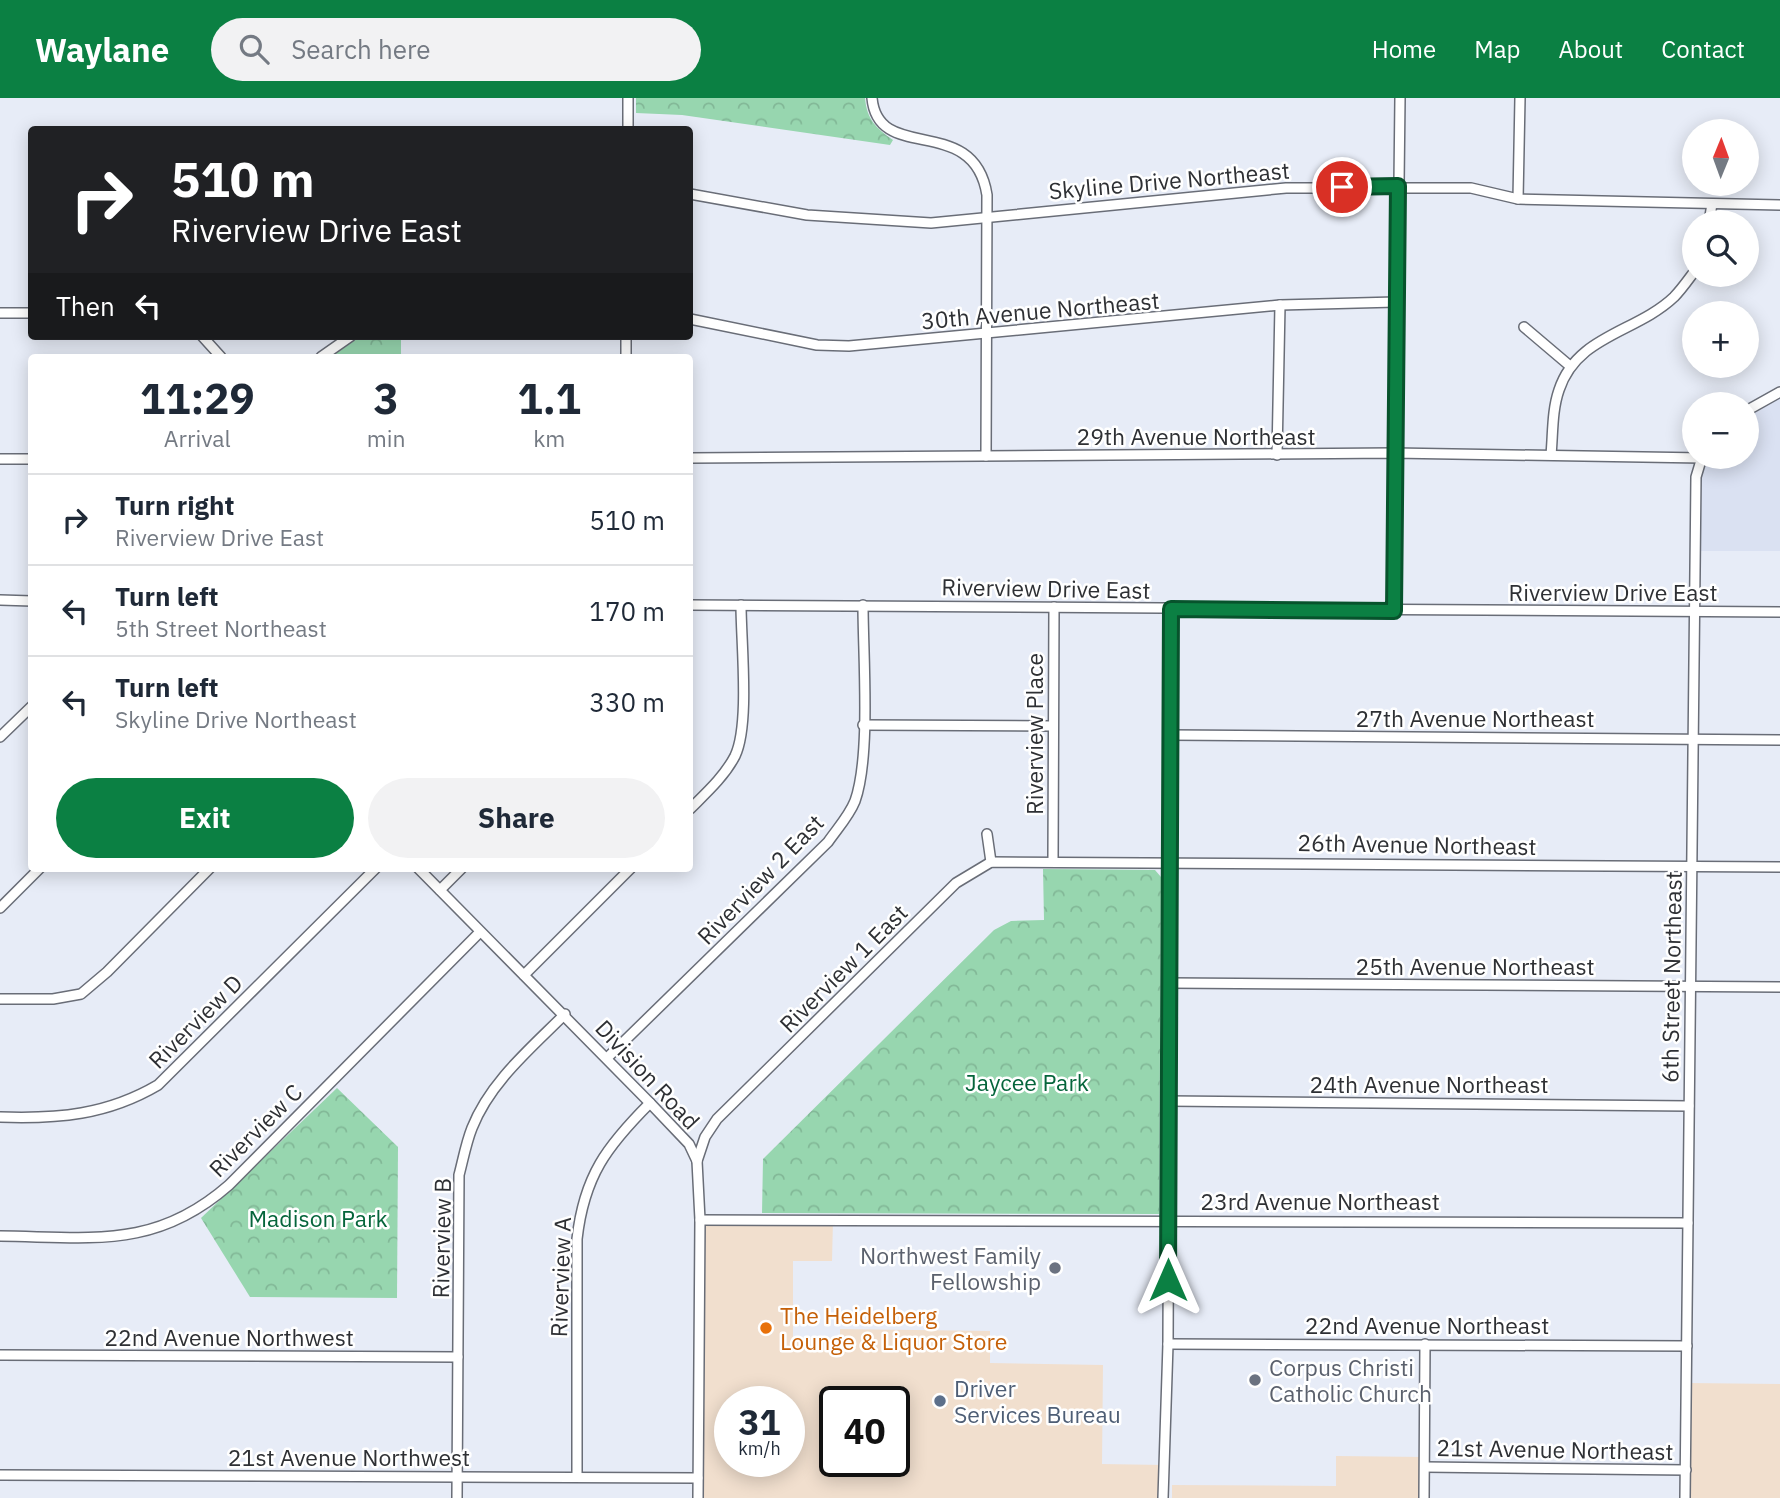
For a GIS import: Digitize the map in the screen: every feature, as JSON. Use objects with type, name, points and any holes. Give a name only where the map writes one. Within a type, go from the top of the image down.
[{"type":"street","points":[[628,98],[628,126]]},
{"type":"street","points":[[872,98],[874,112],[883,126],[955,148],[973,158],[984,174],[987,217],[986,456]]},
{"type":"street","points":[[1394,611],[1400,98]]},
{"type":"street","points":[[1518,199],[1520,98]]},
{"type":"street","name":"Skyline Drive Northeast","points":[[693,194],[848,219],[931,223],[1286,188],[1471,188],[1518,199],[1780,205]]},
{"type":"street","points":[[1711,210],[1712,204]]},
{"type":"street","points":[[1552,454],[1554,410],[1559,390],[1570,366],[1589,346],[1648,315],[1674,297],[1682,287]]},
{"type":"street","name":"30th Avenue Northeast","points":[[693,320],[817,345],[849,346],[987,335],[1280,305],[1396,302]]},
{"type":"street","points":[[1277,455],[1280,305]]},
{"type":"street","points":[[0,313],[28,313]]},
{"type":"street","points":[[1524,327],[1570,366]]},
{"type":"street","points":[[206,340],[218,354]]},
{"type":"street","points":[[325,354],[345,340]]},
{"type":"street","points":[[1759,404],[1780,392]]},
{"type":"street","name":"29th Avenue Northeast","points":[[693,458],[1394,453],[1682,457]]},
{"type":"street","points":[[0,459],[28,459]]},
{"type":"street","name":"6th Street Northeast","points":[[1685,1498],[1694,612],[1696,477],[1698,469]]},
{"type":"street","points":[[0,600],[28,601]]},
{"type":"street","name":"Riverview Drive East","points":[[693,605],[1780,612]]},
{"type":"street","points":[[693,806],[718,781],[736,753],[742,729],[741,605]]},
{"type":"street","name":"Riverview 2 East","points":[[607,1058],[828,842],[854,802],[862,773],[863,605]]},
{"type":"street","name":"Riverview Place","points":[[1053,860],[1054,607]]},
{"type":"street","points":[[1163,1498],[1168,1344],[1171,609]]},
{"type":"street","points":[[0,737],[28,710]]},
{"type":"street","points":[[863,725],[1052,726]]},
{"type":"street","name":"27th Avenue Northeast","points":[[1170,735],[1780,740]]},
{"type":"street","points":[[987,834],[990,862]]},
{"type":"street","name":"26th Avenue Northeast","points":[[1053,860],[1780,867]]},
{"type":"street","name":"Riverview 1 East","points":[[697,1161],[705,1138],[717,1119],[956,883],[990,862],[1053,860]]},
{"type":"street","points":[[0,908],[36,872]]},
{"type":"street","points":[[0,999],[53,999],[81,994],[107,972],[206,872]]},
{"type":"street","name":"Riverview D","points":[[0,1117],[53,1118],[92,1113],[125,1103],[158,1085],[372,872]]},
{"type":"street","name":"Division Road","points":[[422,872],[650,1103],[689,1144],[697,1161],[700,1220],[698,1498]]},
{"type":"street","points":[[439,890],[458,872]]},
{"type":"street","points":[[524,975],[627,872]]},
{"type":"street","name":"Riverview C","points":[[0,1236],[138,1234],[189,1215],[229,1185],[480,932]]},
{"type":"street","name":"25th Avenue Northeast","points":[[1170,983],[1780,987]]},
{"type":"street","name":"Riverview B","points":[[457,1498],[459,1175],[472,1128],[502,1078],[565,1014]]},
{"type":"street","name":"24th Avenue Northeast","points":[[1168,1101],[1689,1105]]},
{"type":"street","name":"Riverview A","points":[[577,1475],[580,1209],[603,1154],[650,1103]]},
{"type":"street","name":"23rd Avenue Northeast","points":[[700,1220],[1688,1223]]},
{"type":"street","name":"22nd Avenue Northeast","points":[[1168,1344],[1687,1346]]},
{"type":"street","points":[[1424,1498],[1425,1344]]},
{"type":"street","name":"22nd Avenue Northwest","points":[[0,1355],[458,1357]]},
{"type":"street","name":"21st Avenue Northeast","points":[[1425,1467],[1686,1470]]},
{"type":"street","name":"21st Avenue Northwest","points":[[0,1475],[577,1475],[698,1478]]},
{"type":"shaded area","points":[[1780,395],[1780,551],[1695,551],[1698,469],[1759,469],[1759,408]]},
{"type":"shaded area","points":[[700,1220],[833,1220],[832,1261],[793,1261],[793,1338],[840,1338],[840,1329],[990,1331],[990,1363],[1103,1365],[1102,1464],[1164,1465],[1163,1498],[698,1498]]},
{"type":"shaded area","points":[[1687,1383],[1780,1384],[1780,1498],[1685,1498]]},
{"type":"shaded area","points":[[1336,1456],[1425,1457],[1424,1498],[1172,1498],[1172,1485],[1336,1486]]},
{"type":"green space","points":[[636,98],[865,98],[873,123],[893,140],[890,145],[682,115],[636,113]]},
{"type":"green space","points":[[355,340],[401,340],[401,354],[335,354]]},
{"type":"green space","name":"Jaycee Park","points":[[1043,869],[1155,870],[1161,877],[1159,1214],[762,1213],[763,1159],[994,930],[1011,921],[1044,920]]},
{"type":"green space","name":"Madison Park","points":[[337,1088],[398,1147],[397,1298],[250,1297],[201,1218]]},
{"type":"place","name":"Northwest Family Fellowship","points":[[1055,1268]]},
{"type":"place","name":"The Heidelberg Lounge & Liquor Store","points":[[766,1328]]},
{"type":"place","name":"Corpus Christi Catholic Church","points":[[1255,1380]]},
{"type":"place","name":"Driver Services Bureau","points":[[940,1401]]},
{"type":"route","points":[[1168,1280],[1171,609],[1394,611],[1398,186],[1342,187]]}]
